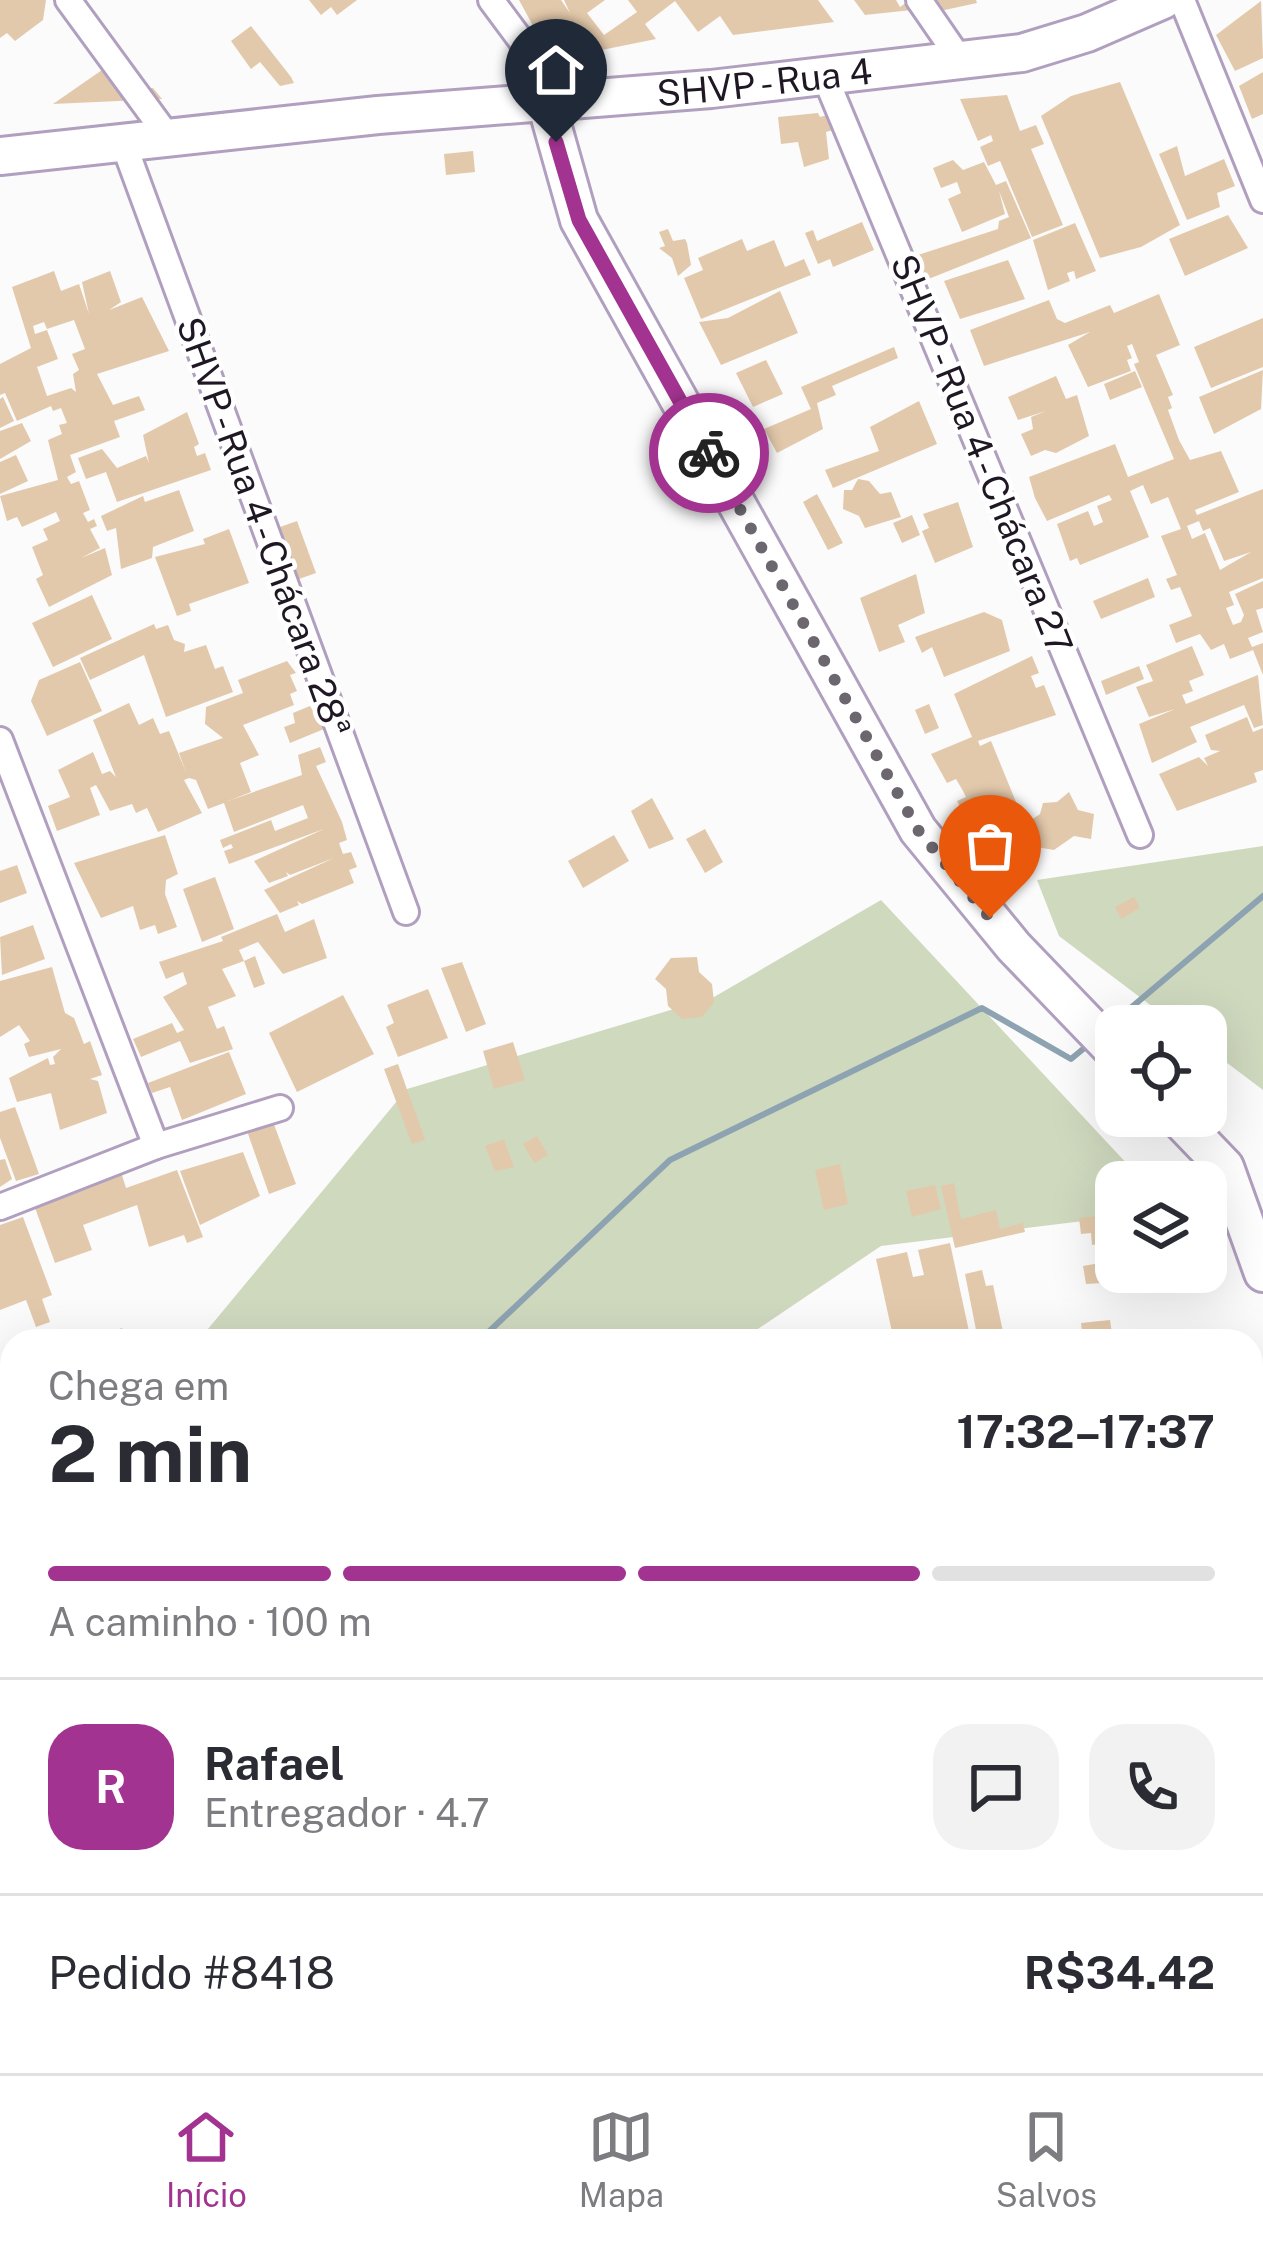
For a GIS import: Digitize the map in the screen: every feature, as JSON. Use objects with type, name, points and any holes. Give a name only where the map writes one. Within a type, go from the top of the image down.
[{"type":"street","points":[[68,0],[169,138]]},
{"type":"street","points":[[491,0],[556,102],[565,182],[603,264],[918,830],[1014,947],[1095,1031]]},
{"type":"street","points":[[920,0],[961,61]]},
{"type":"street","name":"SHVP - Rua 4","points":[[0,156],[961,61],[1058,44],[1162,0]]},
{"type":"street","points":[[1181,0],[1263,200]]},
{"type":"street","name":"SHVP - Rua 4 - Chácara 27","points":[[824,72],[1140,835]]},
{"type":"street","name":"SHVP - Rua 4 - Chácara 28ª","points":[[123,142],[406,912]]},
{"type":"street","points":[[0,740],[156,1146]]},
{"type":"street","points":[[0,1207],[156,1146],[280,1108]]},
{"type":"street","points":[[1196,1137],[1225,1167],[1263,1273]]},
{"type":"green space","points":[[1263,846],[1263,1090],[1227,1063],[1227,1005],[1150,1005],[1059,936],[1037,880]]},
{"type":"green space","points":[[881,900],[1095,1129],[1095,1137],[1102,1137],[1124,1161],[1095,1161],[1095,1220],[881,1246],[758,1329],[208,1329],[407,1089],[714,997]]},
{"type":"building","points":[[0,0],[46,0],[43,20],[15,41],[7,33],[0,38]]},
{"type":"building","points":[[309,0],[357,0],[337,15],[331,7],[321,15]]},
{"type":"building","points":[[519,0],[561,0],[570,13],[564,0],[605,0],[587,13],[604,35],[637,12],[628,0],[818,0],[834,22],[733,35],[720,16],[698,32],[675,1],[645,24],[656,39],[557,59],[546,44],[524,60],[516,49],[537,33]]},
{"type":"building","points":[[854,0],[896,0],[900,7],[910,0],[912,10],[865,15]]},
{"type":"building","points":[[932,0],[976,0],[977,3],[940,11]]},
{"type":"building","points":[[1261,1],[1263,58],[1235,71],[1216,35]]},
{"type":"building","points":[[251,26],[294,83],[280,86],[260,62],[251,69],[231,41]]},
{"type":"building","points":[[102,70],[121,88],[153,88],[162,99],[53,104]]},
{"type":"building","points":[[1263,72],[1263,114],[1252,119],[1239,86]]},
{"type":"building","points":[[1120,82],[1180,225],[1141,247],[1100,258],[1041,116],[1071,96]]},
{"type":"building","points":[[1007,95],[1020,131],[1036,125],[1044,144],[1031,149],[1063,225],[1032,237],[1000,161],[988,166],[980,147],[993,141],[991,135],[978,141],[960,99]]},
{"type":"building","points":[[850,109],[854,124],[826,132],[829,159],[804,167],[798,142],[781,144],[778,117],[818,113],[820,117]]},
{"type":"building","points":[[1177,146],[1185,176],[1224,159],[1235,186],[1217,193],[1220,207],[1187,220],[1159,154]]},
{"type":"building","points":[[473,151],[475,172],[446,175],[444,154]]},
{"type":"building","points":[[953,160],[963,170],[984,162],[996,185],[1006,181],[1031,238],[926,280],[915,256],[998,229],[999,221],[1009,217],[999,191],[1005,214],[962,232],[948,199],[961,193],[957,182],[941,188],[933,168]]},
{"type":"building","points":[[1228,215],[1248,248],[1185,276],[1169,239]]},
{"type":"building","points":[[862,222],[874,250],[833,267],[830,259],[818,264],[805,233],[813,230],[817,241]]},
{"type":"building","points":[[1075,223],[1096,271],[1076,279],[1074,271],[1067,273],[1070,281],[1048,290],[1033,240]]},
{"type":"building","points":[[668,229],[673,241],[685,239],[687,243],[691,265],[678,276],[672,258],[659,248],[665,246],[659,232]]},
{"type":"building","points":[[742,239],[747,251],[774,240],[785,267],[804,259],[811,275],[701,319],[684,278],[703,270],[698,258]]},
{"type":"building","points":[[1008,260],[1025,299],[960,319],[944,281]]},
{"type":"building","points":[[54,271],[61,291],[79,284],[89,314],[82,282],[110,271],[121,302],[109,310],[142,297],[169,351],[97,374],[113,405],[139,396],[145,410],[114,421],[120,437],[70,455],[76,472],[67,477],[71,484],[79,481],[90,510],[83,513],[88,522],[94,519],[97,526],[90,529],[100,548],[81,558],[105,548],[112,575],[49,607],[36,579],[43,575],[32,547],[48,540],[43,529],[60,521],[56,512],[22,527],[17,517],[7,521],[0,496],[58,480],[48,440],[62,434],[59,425],[67,423],[61,408],[53,411],[51,406],[17,421],[5,393],[0,395],[0,364],[31,348],[12,287]],"holes":[[[74,320],[85,349],[72,354],[79,370],[73,374],[76,392],[71,388],[47,396],[37,367],[58,359],[47,330],[35,334],[33,326],[44,322],[47,329]]]},
{"type":"building","points":[[780,291],[798,333],[721,365],[699,322],[728,318]]},
{"type":"building","points":[[1159,294],[1180,345],[1156,355],[1173,395],[1168,397],[1172,408],[1168,410],[1179,440],[1190,460],[1221,451],[1239,492],[1195,510],[1197,515],[1263,489],[1263,578],[1229,592],[1234,605],[1226,608],[1233,625],[1241,622],[1244,615],[1235,594],[1263,581],[1263,608],[1256,610],[1263,632],[1248,638],[1252,647],[1263,643],[1263,675],[1253,650],[1230,659],[1224,644],[1211,650],[1200,634],[1176,643],[1169,625],[1192,616],[1180,587],[1171,590],[1166,579],[1177,575],[1161,536],[1181,529],[1168,497],[1151,504],[1143,485],[1130,491],[1149,537],[1080,565],[1077,558],[1070,561],[1057,524],[1088,511],[1094,526],[1103,522],[1097,506],[1112,500],[1109,495],[1047,521],[1035,498],[1029,477],[1115,444],[1128,477],[1174,459],[1134,364],[1139,362],[1132,344],[1127,346],[1131,371],[1088,387],[1068,345],[1090,332],[984,366],[970,330],[1049,300],[1057,319],[1065,323],[1110,305],[1114,313]],"holes":[[[1199,521],[1203,531],[1210,528],[1224,561],[1251,552],[1220,570],[1205,533],[1192,539],[1187,526]]]},
{"type":"building","points":[[1263,318],[1263,367],[1211,388],[1194,347]]},
{"type":"building","points":[[894,347],[898,358],[832,386],[836,395],[817,403],[823,429],[777,453],[764,429],[811,409],[801,387]]},
{"type":"building","points":[[766,360],[783,394],[753,407],[736,373]]},
{"type":"building","points":[[1263,370],[1261,409],[1214,434],[1199,397]]},
{"type":"building","points":[[1135,371],[1142,387],[1110,400],[1104,384]]},
{"type":"building","points":[[1056,376],[1066,399],[1077,395],[1089,436],[1056,453],[1045,450],[1031,456],[1021,434],[1033,429],[1031,417],[1046,411],[1018,420],[1008,397]]},
{"type":"building","points":[[3,397],[14,421],[0,428],[0,399]]},
{"type":"building","points":[[919,401],[937,444],[833,488],[825,470],[879,451],[870,427]]},
{"type":"building","points":[[187,412],[199,444],[194,447],[197,456],[205,453],[211,470],[117,502],[106,472],[86,479],[78,458],[102,449],[117,468],[146,456],[149,463],[143,435]]},
{"type":"building","points":[[22,423],[31,441],[0,459],[0,431]]},
{"type":"building","points":[[16,455],[28,481],[0,494],[0,462]]},
{"type":"building","points":[[858,479],[869,481],[880,494],[891,492],[901,517],[865,528],[859,516],[843,509],[844,490],[852,490]]},
{"type":"building","points":[[179,490],[194,531],[153,547],[152,558],[121,569],[116,528],[107,531],[101,516],[143,496],[145,502]]},
{"type":"building","points":[[817,494],[843,543],[828,550],[803,502]]},
{"type":"building","points":[[958,502],[973,547],[935,563],[922,531],[929,528],[923,514]]},
{"type":"building","points":[[912,515],[920,535],[902,543],[893,523]]},
{"type":"building","points":[[297,521],[316,573],[299,579],[280,527]]},
{"type":"building","points":[[229,529],[249,583],[189,604],[191,611],[177,616],[155,557],[205,544],[203,539]]},
{"type":"building","points":[[916,574],[925,613],[898,625],[905,642],[879,652],[860,598]]},
{"type":"building","points":[[1148,578],[1155,597],[1101,619],[1093,601]]},
{"type":"building","points":[[92,595],[112,639],[53,667],[32,623]]},
{"type":"building","points":[[984,612],[1002,620],[1010,651],[944,677],[932,647],[922,653],[915,637]]},
{"type":"building","points":[[154,624],[156,629],[168,625],[174,640],[185,644],[184,652],[206,645],[215,669],[223,666],[233,692],[166,717],[144,655],[90,680],[80,658]]},
{"type":"building","points":[[1192,646],[1204,675],[1189,681],[1193,691],[1182,695],[1186,704],[1258,675],[1263,725],[1254,728],[1244,705],[1190,727],[1197,742],[1152,763],[1139,724],[1175,709],[1149,717],[1136,687],[1153,681],[1146,665]]},
{"type":"building","points":[[1032,656],[1039,673],[1031,676],[1036,688],[1044,685],[1056,715],[978,741],[980,746],[991,741],[1016,802],[967,821],[957,801],[966,797],[963,791],[956,779],[947,783],[931,754],[972,737],[954,694]]},
{"type":"building","points":[[287,661],[296,673],[290,675],[297,691],[290,694],[294,705],[243,725],[259,755],[240,763],[251,792],[228,801],[302,775],[298,755],[320,747],[326,762],[316,766],[342,822],[347,840],[339,843],[343,854],[351,852],[357,867],[349,870],[354,883],[302,904],[297,901],[299,905],[280,913],[264,890],[334,858],[290,875],[286,872],[288,876],[269,883],[254,861],[324,829],[229,864],[224,851],[233,848],[231,844],[223,848],[220,840],[271,820],[275,831],[308,818],[303,805],[234,832],[224,803],[208,809],[196,780],[189,778],[184,780],[202,813],[158,832],[147,808],[136,813],[132,804],[110,811],[96,785],[90,788],[100,815],[57,831],[48,806],[70,797],[58,770],[93,752],[102,774],[110,771],[116,777],[93,720],[129,703],[139,725],[153,718],[160,734],[169,731],[186,772],[179,753],[223,738],[205,724],[206,707],[243,693],[238,680]]},
{"type":"building","points":[[80,662],[102,711],[47,736],[31,701],[39,680]]},
{"type":"building","points":[[1139,666],[1144,679],[1106,695],[1101,681]]},
{"type":"building","points":[[929,704],[939,728],[925,734],[915,710]]},
{"type":"building","points":[[310,706],[324,729],[290,743],[284,727],[295,723],[293,713]]},
{"type":"building","points":[[1247,717],[1253,732],[1263,728],[1263,770],[1254,773],[1257,782],[1177,811],[1159,774],[1199,757],[1208,766],[1204,758],[1220,751],[1211,750],[1205,735]]},
{"type":"building","points":[[1069,792],[1078,810],[1094,814],[1091,839],[1074,836],[1054,850],[1001,841],[1040,814],[1043,803],[1057,802]]},
{"type":"building","points":[[652,798],[674,839],[649,849],[631,811]]},
{"type":"building","points":[[705,829],[723,862],[705,873],[686,839]]},
{"type":"building","points":[[165,835],[178,874],[166,880],[165,894],[177,927],[158,934],[155,925],[140,930],[133,906],[101,918],[74,863]]},
{"type":"building","points":[[614,835],[629,861],[583,888],[568,861]]},
{"type":"building","points":[[17,865],[27,893],[0,903],[0,871]]},
{"type":"building","points":[[215,877],[234,929],[202,942],[183,889]]},
{"type":"building","points":[[1134,897],[1140,908],[1121,919],[1115,907]]},
{"type":"building","points":[[277,914],[285,932],[314,919],[327,958],[283,974],[258,942],[239,950],[244,961],[222,969],[236,996],[208,1007],[217,1029],[224,1026],[233,1049],[190,1063],[180,1041],[141,1057],[133,1039],[172,1023],[177,1033],[184,1030],[163,997],[187,984],[183,972],[166,979],[159,962],[223,941],[221,937]]},
{"type":"building","points":[[33,925],[45,959],[2,975],[0,937]]},
{"type":"building","points":[[255,956],[265,984],[254,988],[244,961]]},
{"type":"building","points":[[697,957],[699,972],[712,984],[714,1002],[702,1017],[682,1019],[668,1006],[666,989],[655,979],[671,958]]},
{"type":"building","points":[[462,962],[486,1024],[466,1032],[441,968]]},
{"type":"building","points":[[52,967],[65,1013],[74,1018],[84,1044],[90,1041],[102,1075],[90,1079],[98,1081],[107,1113],[60,1130],[51,1093],[17,1102],[9,1078],[48,1058],[50,1065],[55,1064],[53,1057],[61,1049],[29,1057],[24,1044],[30,1041],[19,1025],[0,1037],[0,981]]},
{"type":"building","points":[[428,989],[448,1038],[398,1057],[386,1027],[394,1023],[387,1005]]},
{"type":"building","points":[[343,995],[374,1054],[297,1092],[269,1033]]},
{"type":"building","points":[[513,1042],[525,1080],[494,1089],[483,1051]]},
{"type":"building","points":[[229,1052],[246,1094],[182,1120],[170,1087],[152,1093],[148,1083]]},
{"type":"building","points":[[398,1064],[425,1140],[412,1144],[384,1069]]},
{"type":"building","points":[[15,1107],[39,1174],[16,1181],[0,1138],[0,1112]]},
{"type":"building","points":[[272,1119],[296,1184],[269,1194],[246,1128]]},
{"type":"building","points":[[537,1136],[548,1155],[534,1163],[523,1144]]},
{"type":"building","points":[[504,1139],[514,1167],[495,1171],[485,1146]]},
{"type":"building","points":[[243,1152],[260,1196],[200,1225],[180,1171]]},
{"type":"building","points":[[5,1159],[12,1179],[0,1187],[0,1160]]},
{"type":"building","points":[[840,1164],[848,1204],[824,1210],[815,1170]]},
{"type":"building","points":[[177,1170],[203,1237],[187,1243],[184,1235],[149,1247],[137,1205],[83,1225],[92,1250],[55,1263],[34,1205],[121,1172],[126,1188]]},
{"type":"building","points":[[954,1183],[961,1219],[996,1210],[1000,1229],[1023,1223],[1025,1232],[955,1248],[941,1186]]},
{"type":"building","points":[[935,1185],[941,1209],[912,1217],[906,1191]]},
{"type":"building","points":[[1095,1216],[1095,1245],[1091,1233],[1081,1234],[1079,1218]]},
{"type":"building","points":[[23,1217],[52,1295],[42,1299],[50,1322],[36,1327],[26,1300],[0,1310],[0,1225]]},
{"type":"building","points":[[950,1243],[968,1329],[891,1329],[876,1259],[907,1252],[913,1277],[924,1275],[918,1250]]},
{"type":"building","points":[[1095,1264],[1095,1283],[1086,1284],[1083,1266]]},
{"type":"building","points":[[982,1270],[986,1286],[993,1285],[1002,1329],[976,1329],[965,1274]]},
{"type":"building","points":[[1110,1320],[1111,1329],[1082,1329],[1081,1323]]},
{"type":"waterway","points":[[1134,1005],[1263,896]]},
{"type":"waterway","points":[[492,1329],[670,1160],[982,1008],[1071,1059],[1088,1045]]},
{"type":"way so far","points":[[709,453],[918,830],[990,918]]},
{"type":"route","points":[[556,142],[579,220],[709,453]]}]
